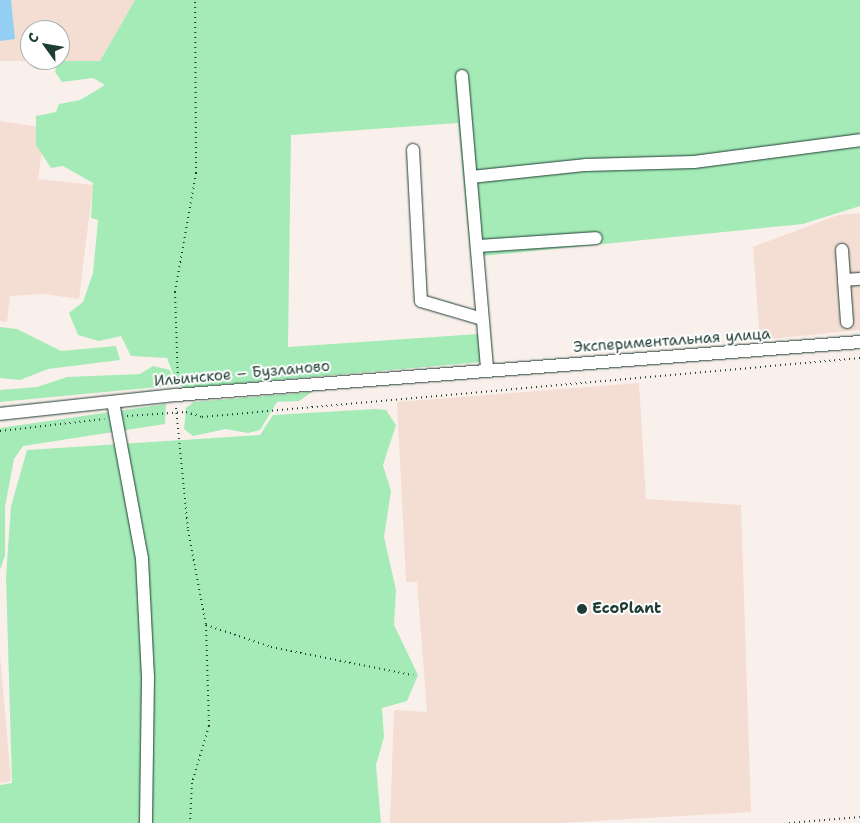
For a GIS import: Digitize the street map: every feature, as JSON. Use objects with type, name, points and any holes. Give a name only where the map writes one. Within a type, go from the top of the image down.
[{"type":"street","points":[[462,76],[486,369]]},
{"type":"street","points":[[471,177],[586,165],[694,162],[860,140]]},
{"type":"street","points":[[413,150],[421,301],[482,319]]},
{"type":"street","points":[[477,246],[596,238]]},
{"type":"street","points":[[842,250],[847,322]]},
{"type":"street","points":[[844,280],[860,279]]},
{"type":"street","name":"Экспериментальная улица","points":[[486,369],[645,361],[860,342]]},
{"type":"street","name":"Ильинское – Бузланово","points":[[0,414],[178,395],[486,369]]},
{"type":"street","points":[[113,402],[142,559],[148,677],[146,823]]},
{"type":"path","points":[[190,823],[192,784],[209,726],[206,625],[188,530],[176,413],[178,395],[175,292],[196,173],[196,0]]},
{"type":"path","points":[[0,431],[116,417],[176,413],[202,417],[860,358]]},
{"type":"path","points":[[206,625],[271,647],[413,675]]},
{"type":"path","points":[[789,823],[860,817]]},
{"type":"shaded area","points":[[0,0],[135,0],[100,61],[70,61],[70,20],[20,20],[20,61],[0,61]]},
{"type":"shaded area","points":[[0,121],[45,128],[38,179],[93,185],[79,299],[44,294],[10,296],[7,322],[0,321]]},
{"type":"shaded area","points":[[860,213],[860,330],[760,340],[753,247],[838,215]]},
{"type":"shaded area","name":"EcoPlant","points":[[639,383],[646,499],[741,505],[751,812],[559,823],[390,823],[394,710],[427,712],[417,582],[406,582],[397,402]]},
{"type":"shaded area","points":[[0,654],[11,781],[0,783]]},
{"type":"green space","points":[[135,0],[860,0],[860,206],[803,224],[482,256],[493,361],[185,388],[177,384],[167,358],[131,356],[121,336],[99,341],[78,335],[69,313],[83,302],[93,273],[98,220],[91,218],[93,183],[63,166],[51,168],[36,145],[36,116],[56,112],[59,104],[80,100],[105,85],[93,78],[62,82],[56,70],[70,70],[70,61],[100,61]],"holes":[[[458,123],[478,334],[288,347],[291,135]]]},
{"type":"green space","points":[[0,327],[17,329],[61,351],[116,346],[120,360],[48,369],[20,380],[0,378]]},
{"type":"green space","points":[[153,366],[170,370],[173,382],[168,386],[0,402],[0,390],[37,387],[67,377],[140,374]]},
{"type":"green space","points":[[312,392],[299,401],[277,402],[260,430],[248,433],[226,429],[193,436],[184,429],[186,408],[194,402]]},
{"type":"green space","points":[[166,404],[165,424],[23,446],[14,459],[5,507],[5,555],[0,570],[0,428]]},
{"type":"green space","points":[[386,410],[396,425],[383,465],[391,491],[384,537],[396,590],[394,625],[418,675],[407,701],[382,708],[384,737],[376,765],[381,823],[0,823],[0,785],[12,783],[6,577],[11,506],[27,450],[260,435],[273,415]]},
{"type":"water","points":[[0,0],[11,0],[15,39],[0,41]]},
{"type":"place","name":"EcoPlant","points":[[582,609]]}]
